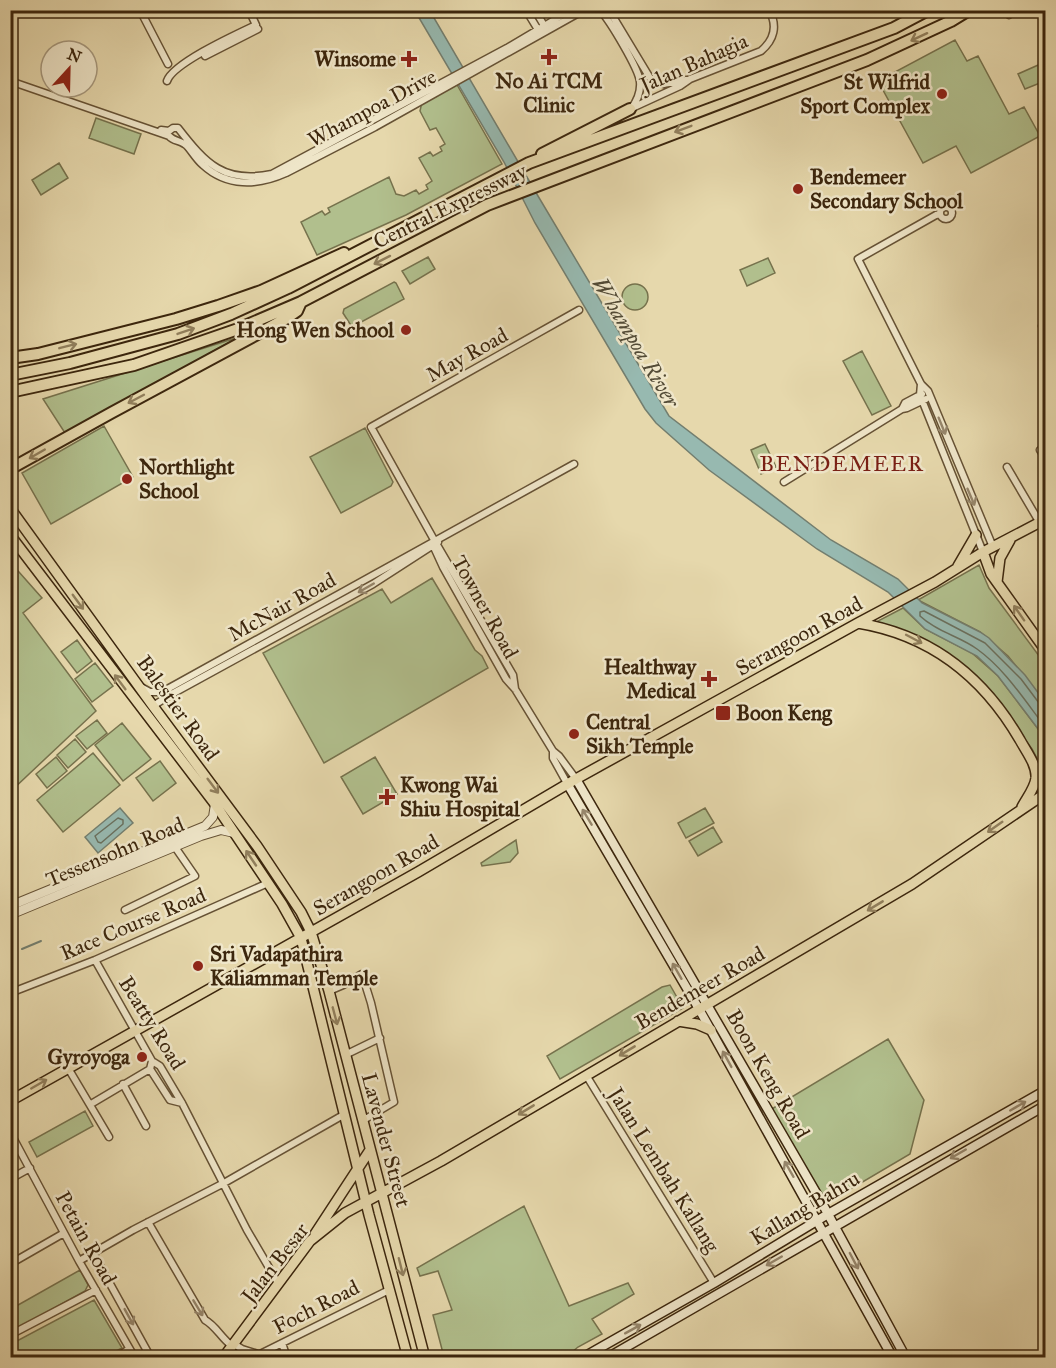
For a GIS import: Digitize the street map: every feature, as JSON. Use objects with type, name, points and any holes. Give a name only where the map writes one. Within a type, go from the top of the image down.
[{"type":"highway","name":"Central Expressway","points":[[10,375],[70,363],[178,334],[231,314],[288,288],[532,162],[894,28],[928,10]]},
{"type":"highway","name":"Central Expressway","points":[[10,392],[134,364],[227,333],[301,302],[506,197],[876,56],[951,21],[969,10]]},
{"type":"highway","points":[[532,162],[547,150],[630,109]]},
{"type":"highway","points":[[10,358],[48,351],[176,319],[218,306],[261,291],[331,258],[403,229]]},
{"type":"highway","points":[[10,469],[286,318],[297,311],[301,302]]},
{"type":"main road","name":"Balestier Road","points":[[10,508],[257,846],[312,932]]},
{"type":"main road","name":"Serangoon Road","points":[[10,1101],[312,932],[572,782],[894,604],[983,552],[1043,521]]},
{"type":"main road","name":"Balestier Road","points":[[10,535],[215,804],[268,883],[301,938]]},
{"type":"main road","points":[[957,568],[976,535]]},
{"type":"main road","points":[[997,582],[1000,558],[1011,538]]},
{"type":"main road","points":[[983,552],[988,568],[1046,651]]},
{"type":"main road","points":[[858,622],[891,629],[913,638],[954,663],[985,690],[1007,718],[1033,764],[1036,779],[1021,809]]},
{"type":"main road","name":"Boon Keng Road","points":[[572,782],[703,1007],[835,1226],[906,1358]]},
{"type":"main road","name":"Bendemeer Road","points":[[365,1202],[441,1161],[912,884],[1046,793]]},
{"type":"main road","name":"Lavender Street","points":[[312,932],[425,1358]]},
{"type":"main road","name":"Lavender Street","points":[[301,938],[365,1202],[408,1358]]},
{"type":"main road","name":"Boon Keng Road","points":[[703,1007],[711,1030],[893,1358]]},
{"type":"main road","points":[[678,1021],[697,1024],[711,1030]]},
{"type":"main road","name":"Kallang Bahru","points":[[582,1358],[1046,1090]]},
{"type":"main road","name":"Kallang Bahru","points":[[607,1358],[1046,1104]]},
{"type":"main road","points":[[310,1241],[370,1150]]},
{"type":"main road","name":"Jalan Besar","points":[[223,1358],[310,1241],[345,1213],[365,1202]]},
{"type":"street","points":[[140,10],[168,64]]},
{"type":"street","points":[[249,10],[257,27]]},
{"type":"street","points":[[526,10],[543,31]]},
{"type":"street","points":[[535,10],[543,31]]},
{"type":"street","name":"Whampoa Drive","points":[[543,31],[571,10]]},
{"type":"street","name":"Whampoa Drive","points":[[169,133],[177,128],[179,137],[215,168],[234,176],[254,178],[280,170],[584,10]]},
{"type":"street","points":[[600,10],[639,78],[639,95],[630,109]]},
{"type":"street","points":[[609,10],[650,78],[659,83],[669,84],[690,79]]},
{"type":"street","name":"Jalan Bahagia","points":[[630,109],[690,79],[761,51],[772,37],[775,26],[770,10]]},
{"type":"street","points":[[257,27],[186,66],[167,81],[167,77],[184,63],[257,27]]},
{"type":"street","name":"Whampoa Drive","points":[[10,81],[169,133],[173,140],[179,137]]},
{"type":"street","points":[[940,214],[858,259],[921,384],[929,394],[993,547]]},
{"type":"street","name":"May Road","points":[[371,427],[579,310]]},
{"type":"street","points":[[921,384],[922,398],[927,412],[983,552]]},
{"type":"street","points":[[784,482],[902,409],[913,406],[929,394]]},
{"type":"street","points":[[902,409],[905,403],[922,398]]},
{"type":"street","points":[[913,406],[927,412]]},
{"type":"street","name":"Towner Road","points":[[371,427],[435,542],[506,680],[515,689],[553,751],[553,758],[572,782]]},
{"type":"street","points":[[1040,450],[1046,459]]},
{"type":"street","name":"McNair Road","points":[[138,686],[150,692],[162,692],[574,464]]},
{"type":"street","name":"Serangoon Road","points":[[1007,467],[1037,518],[1043,521]]},
{"type":"street","name":"McNair Road","points":[[153,706],[373,584],[435,542]]},
{"type":"street","name":"Tessensohn Road","points":[[10,906],[205,826],[213,817],[215,804]]},
{"type":"street","name":"Tessensohn Road","points":[[10,915],[216,830],[234,833]]},
{"type":"street","points":[[125,910],[195,876],[175,847]]},
{"type":"street","name":"Race Course Road","points":[[10,993],[95,960],[268,883]]},
{"type":"street","name":"Beatty Road","points":[[95,960],[152,1061],[160,1066],[182,1102],[247,1230],[278,1283]]},
{"type":"street","points":[[328,991],[362,974],[380,1038],[394,1102],[362,1121]]},
{"type":"street","points":[[345,1055],[380,1038]]},
{"type":"street","points":[[91,1104],[150,1069],[152,1061]]},
{"type":"street","points":[[68,1068],[109,1137]]},
{"type":"street","name":"Beatty Road","points":[[150,1069],[170,1100],[182,1102]]},
{"type":"street","name":"Jalan Lembah Kallang","points":[[585,1075],[714,1283]]},
{"type":"street","points":[[123,1084],[146,1126]]},
{"type":"street","points":[[79,1261],[224,1183],[345,1114]]},
{"type":"street","name":"Petain Road","points":[[10,1132],[79,1261],[135,1358]]},
{"type":"street","points":[[10,1179],[30,1168]]},
{"type":"street","points":[[148,1222],[205,1320],[212,1323],[222,1339],[233,1345]]},
{"type":"street","points":[[10,1264],[64,1233]]},
{"type":"street","name":"Petain Road","points":[[93,1253],[151,1358]]},
{"type":"street","points":[[10,1335],[96,1290]]},
{"type":"street","name":"Foch Road","points":[[252,1358],[389,1290]]},
{"type":"street","points":[[282,1342],[287,1358]]},
{"type":"street","name":"Foch Road","points":[[233,1345],[259,1354]]},
{"type":"street","points":[[116,1358],[129,1349]]},
{"type":"green space","name":"St Wilfrid Sport Complex","points":[[955,40],[967,61],[978,56],[1009,114],[1024,107],[1040,136],[971,173],[956,146],[923,163],[878,81]]},
{"type":"green space","points":[[1045,62],[1045,81],[1025,89],[1018,74]]},
{"type":"green space","points":[[456,83],[502,164],[406,215],[317,255],[301,222],[322,211],[325,215],[330,212],[328,208],[389,177],[396,194],[404,196],[416,190],[419,194],[428,189],[426,185],[432,181],[419,158],[430,152],[433,156],[442,151],[440,147],[445,144],[436,128],[430,130],[420,111],[422,102]]},
{"type":"green space","points":[[96,118],[141,134],[134,154],[89,138]]},
{"type":"green space","points":[[59,163],[68,178],[41,195],[32,180]]},
{"type":"green space","points":[[428,257],[435,269],[410,284],[402,271]]},
{"type":"green space","points":[[768,258],[775,273],[747,286],[740,270]]},
{"type":"green space","points":[[394,282],[404,299],[352,327],[343,313],[344,309]]},
{"type":"green space","points":[[635,284],[644,288],[648,297],[644,306],[635,310],[626,306],[622,297],[626,288]]},
{"type":"green space","points":[[239,337],[65,433],[43,399]]},
{"type":"green space","points":[[862,351],[891,406],[872,415],[843,361]]},
{"type":"green space","points":[[104,426],[133,477],[51,524],[22,473]]},
{"type":"green space","points":[[365,428],[393,482],[391,486],[341,513],[310,457]]},
{"type":"green space","points":[[765,444],[776,467],[761,474],[751,450]]},
{"type":"green space","points":[[11,563],[42,598],[23,613],[96,711],[11,791]]},
{"type":"green space","points":[[979,565],[989,588],[1045,664],[1045,702],[1008,656],[980,632],[918,600]]},
{"type":"green space","points":[[432,578],[488,668],[324,763],[263,653],[382,589],[391,603]]},
{"type":"green space","points":[[903,608],[925,629],[972,653],[998,676],[1045,738],[1044,783],[1039,762],[1032,749],[992,695],[908,633],[876,622]]},
{"type":"green space","points":[[77,640],[92,661],[77,673],[61,652]]},
{"type":"green space","points":[[95,663],[113,686],[92,702],[75,679]]},
{"type":"green space","points":[[97,720],[107,733],[87,749],[76,736]]},
{"type":"green space","points":[[122,723],[151,759],[123,781],[95,745]]},
{"type":"green space","points":[[75,739],[86,752],[68,768],[57,755]]},
{"type":"green space","points":[[93,753],[120,785],[63,832],[37,800]]},
{"type":"green space","points":[[56,757],[67,771],[47,788],[36,774]]},
{"type":"green space","points":[[375,757],[397,794],[363,814],[341,777]]},
{"type":"green space","points":[[160,761],[176,783],[153,801],[136,778]]},
{"type":"green space","points":[[705,808],[714,823],[686,838],[678,823]]},
{"type":"green space","points":[[713,827],[722,842],[698,856],[689,841]]},
{"type":"green space","points":[[516,840],[518,853],[510,862],[482,866],[481,863]]},
{"type":"green space","points":[[670,985],[683,1008],[560,1079],[547,1056],[662,987]]},
{"type":"green space","points":[[888,1039],[924,1100],[910,1154],[827,1203],[770,1110]]},
{"type":"green space","points":[[85,1111],[93,1126],[37,1157],[29,1142]]},
{"type":"green space","points":[[524,1206],[569,1306],[628,1283],[634,1294],[592,1319],[602,1334],[578,1347],[566,1357],[444,1357],[433,1315],[452,1310],[438,1271],[420,1276],[417,1268]]},
{"type":"green space","points":[[80,1270],[88,1285],[85,1291],[13,1331],[11,1330],[11,1309]]},
{"type":"green space","points":[[94,1300],[122,1348],[105,1357],[22,1357],[13,1343]]},
{"type":"water","name":"Whampoa River","points":[[415,11],[430,11],[669,416],[831,540],[898,579],[922,603],[989,638],[1025,675],[1045,702],[1045,738],[998,676],[977,656],[925,629],[888,592],[817,549],[709,470],[656,423],[645,409],[535,223],[504,162]]},
{"type":"water","points":[[120,808],[133,823],[98,853],[85,837]]},
{"type":"waterway","points":[[22,949],[41,941]]},
{"type":"place","name":"No Ai TCM Clinic","points":[[549,57]]},
{"type":"place","name":"Winsome","points":[[409,59]]},
{"type":"place","name":"St Wilfrid Sport Complex","points":[[942,94]]},
{"type":"place","name":"Bendemeer Secondary School","points":[[798,189]]},
{"type":"place","name":"Hong Wen School","points":[[406,330]]},
{"type":"place","name":"Northlight School","points":[[127,479]]},
{"type":"place","name":"Healthway Medical","points":[[709,679]]},
{"type":"place","name":"Boon Keng","points":[[723,713]]},
{"type":"place","name":"Central Sikh Temple","points":[[574,734]]},
{"type":"place","name":"Kwong Wai Shiu Hospital","points":[[387,797]]},
{"type":"place","name":"Sri Vadapathira Kaliamman Temple","points":[[198,966]]},
{"type":"place","name":"Gyroyoga","points":[[142,1057]]},
{"type":"district","name":"BENDEMEER","points":[[842,463]]}]
